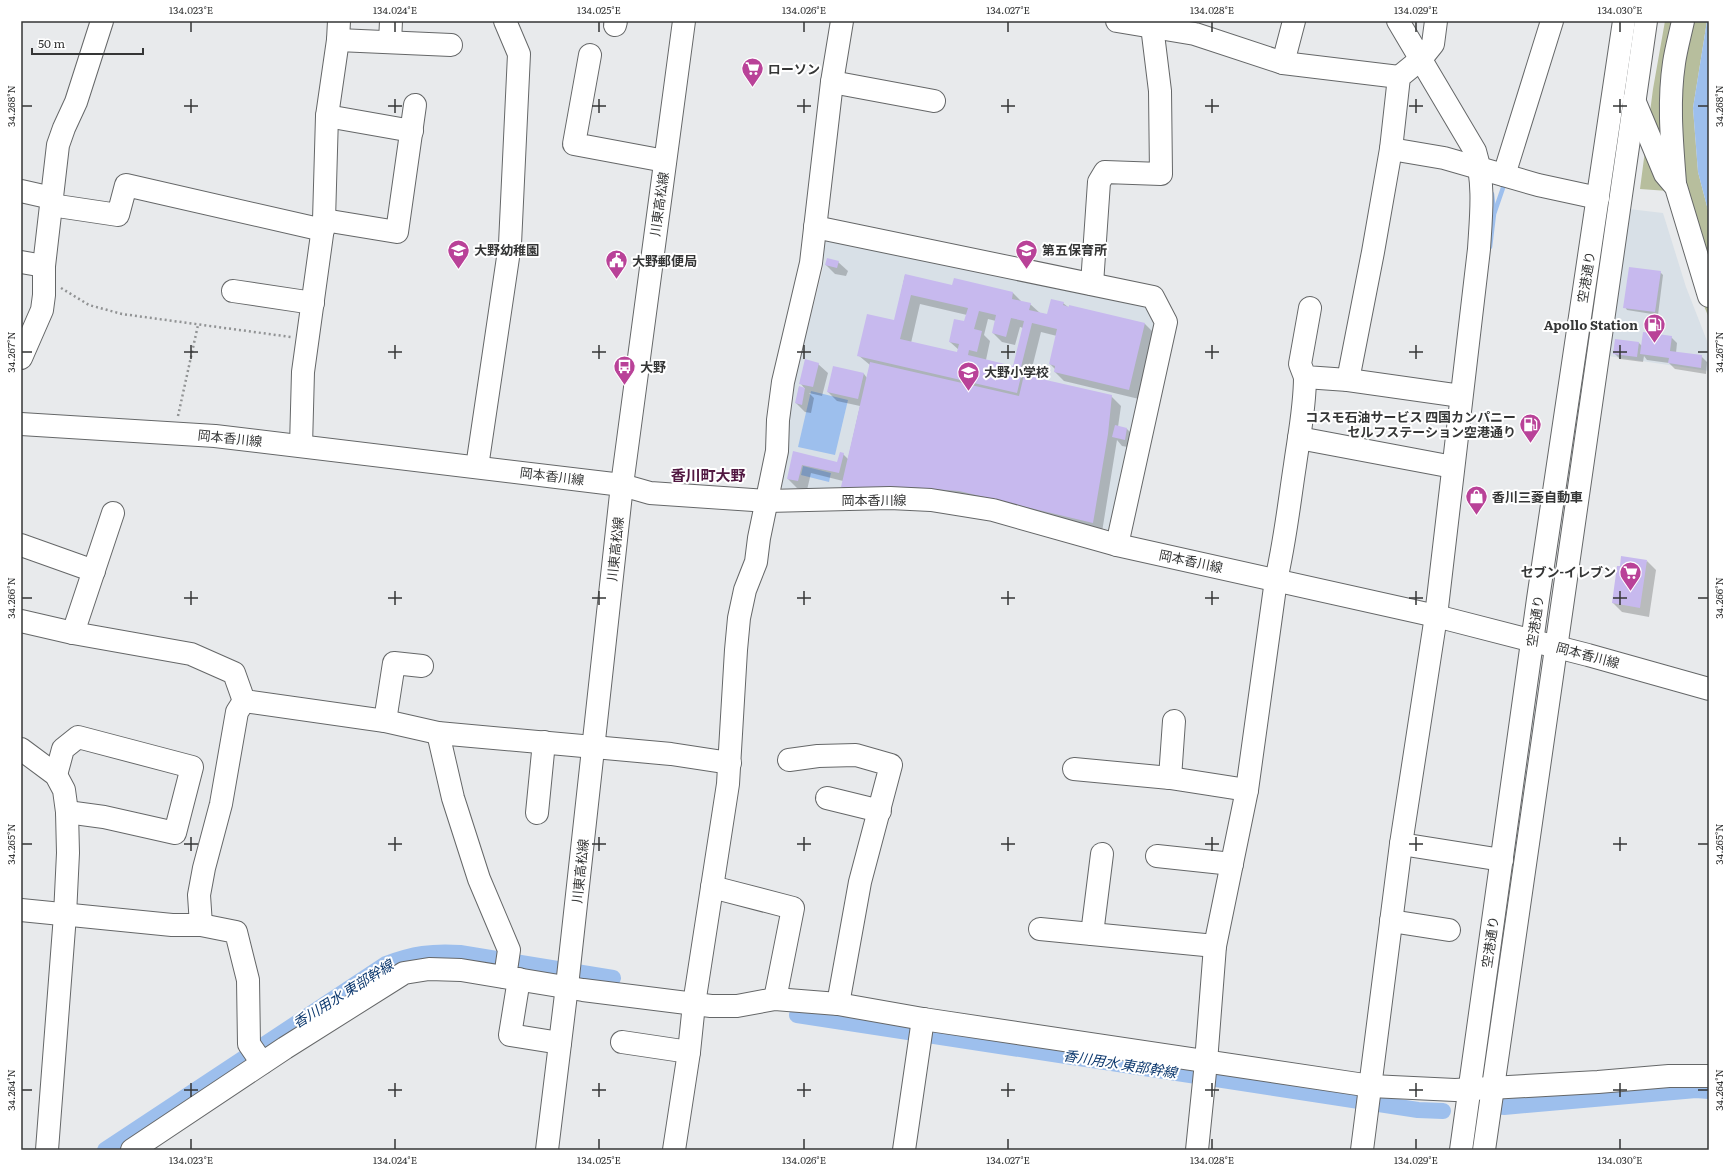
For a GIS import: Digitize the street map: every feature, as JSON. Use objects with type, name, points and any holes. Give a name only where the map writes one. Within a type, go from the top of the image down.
[{"type":"main road","points":[[21,358],[42,310],[51,201],[60,140],[76,102],[102,21]]},
{"type":"main road","points":[[477,467],[510,244],[519,54],[505,21]]},
{"type":"main road","name":"川東高松線","points":[[547,1150],[567,986],[622,485],[684,21]]},
{"type":"main road","points":[[674,1150],[689,1052],[694,1004],[728,784],[739,618],[745,590],[756,562],[759,538],[777,451],[778,420],[783,382],[811,263],[832,82],[842,21]]},
{"type":"main road","points":[[1117,21],[1196,34],[1283,63],[1399,77]]},
{"type":"main road","points":[[1283,63],[1294,21]]},
{"type":"main road","points":[[1362,1150],[1371,1086],[1399,922],[1409,845],[1479,249],[1482,195],[1480,169],[1475,151],[1398,21]]},
{"type":"main road","points":[[1348,380],[1391,149],[1399,77],[1421,59],[1433,44],[1436,21]]},
{"type":"main road","points":[[1504,175],[1552,21]]},
{"type":"main road","name":"空港通り","points":[[1461,1150],[1532,640],[1624,21]]},
{"type":"main road","name":"空港通り","points":[[1484,1150],[1646,21]]},
{"type":"main road","points":[[1682,21],[1674,64],[1671,95],[1671,132],[1676,186],[1709,296]]},
{"type":"main road","points":[[1092,284],[1099,182],[1105,172],[1160,174],[1160,91],[1152,26]]},
{"type":"main road","points":[[301,446],[303,372],[324,225],[327,116],[338,30],[390,32],[451,45]]},
{"type":"main road","points":[[590,55],[574,144],[665,161]]},
{"type":"main road","points":[[832,82],[934,101]]},
{"type":"main road","points":[[1634,100],[1665,174],[1676,186]]},
{"type":"main road","points":[[21,191],[51,201],[118,215],[126,185],[324,225],[397,232],[415,105]]},
{"type":"main road","points":[[327,116],[412,131]]},
{"type":"main road","points":[[1391,149],[1444,158],[1569,193],[1598,198]]},
{"type":"main road","points":[[815,227],[1153,297],[1166,322],[1117,545]]},
{"type":"main road","points":[[21,262],[44,274]]},
{"type":"main road","points":[[233,291],[313,303]]},
{"type":"main road","points":[[1197,1150],[1206,1062],[1215,946],[1247,790],[1276,580],[1282,556],[1305,390],[1305,377],[1300,364],[1310,308]]},
{"type":"main road","points":[[1305,377],[1348,380],[1461,396]]},
{"type":"main road","name":"岡本香川線","points":[[21,424],[215,436],[622,485],[650,493],[767,501],[890,498],[931,500],[993,510],[1117,545],[1436,616],[1556,646],[1709,689]]},
{"type":"main road","points":[[1299,438],[1453,467]]},
{"type":"main road","points":[[73,633],[113,513]]},
{"type":"main road","points":[[21,545],[94,572]]},
{"type":"main road","points":[[21,621],[73,633],[191,654],[234,673],[244,701]]},
{"type":"main road","points":[[385,721],[394,662],[422,666]]},
{"type":"main road","points":[[244,701],[385,721],[438,733],[671,754],[730,763]]},
{"type":"main road","points":[[201,925],[199,895],[204,868],[221,804],[237,712],[244,701]]},
{"type":"main road","points":[[1170,778],[1174,721]]},
{"type":"main road","points":[[438,733],[458,813],[480,879],[509,950],[510,1035],[560,1042]]},
{"type":"main road","points":[[56,775],[64,749],[78,737],[192,767],[175,834],[104,818],[67,812]]},
{"type":"main road","points":[[537,813],[544,742]]},
{"type":"main road","points":[[21,749],[56,775],[64,790],[67,812],[68,853],[65,915],[47,1150]]},
{"type":"main road","points":[[789,760],[818,756],[856,755],[891,765],[860,882],[838,1004]]},
{"type":"main road","points":[[1074,769],[1170,778],[1247,790]]},
{"type":"main road","points":[[827,798],[880,811]]},
{"type":"main road","points":[[1409,845],[1502,860]]},
{"type":"main road","points":[[1092,934],[1102,854]]},
{"type":"main road","points":[[1157,856],[1232,864]]},
{"type":"main road","points":[[712,887],[793,908],[775,998]]},
{"type":"main road","points":[[21,910],[172,925],[201,925],[236,932],[248,980],[249,1044],[261,1063]]},
{"type":"main road","points":[[1399,922],[1449,930]]},
{"type":"main road","points":[[1040,929],[1215,946]]},
{"type":"main road","points":[[132,1150],[261,1063],[404,973],[429,968],[461,970],[598,992],[694,1004],[737,1006],[775,998],[838,1004],[923,1019],[1371,1086],[1455,1090],[1598,1082],[1669,1076],[1709,1076]]},
{"type":"main road","points":[[904,1150],[923,1019]]},
{"type":"main road","points":[[622,1042],[689,1052]]},
{"type":"path","points":[[44,274],[60,288],[89,305],[122,314],[308,339]]},
{"type":"path","points":[[175,433],[198,325]]},
{"type":"shaded area","points":[[1629,209],[1663,213],[1686,287],[1709,346],[1709,371],[1608,356]]},
{"type":"shaded area","name":"大野小学校","points":[[833,238],[1149,301],[1161,324],[1110,530],[958,495],[785,492],[779,483],[795,378],[823,268],[824,242]]},
{"type":"green space","points":[[1665,21],[1707,21],[1693,108],[1698,172],[1709,214],[1709,318],[1694,282],[1668,191],[1640,189],[1653,89]]},
{"type":"water","points":[[1707,21],[1709,21],[1709,214],[1698,172],[1693,108]]},
{"type":"water","points":[[811,391],[848,400],[835,455],[798,447]]},
{"type":"water","points":[[803,466],[831,473],[829,482],[801,475]]},
{"type":"building","points":[[827,258],[839,261],[837,268],[825,265]]},
{"type":"building","points":[[1629,267],[1661,271],[1655,312],[1623,308]]},
{"type":"building","points":[[905,274],[952,285],[954,278],[1013,292],[1012,299],[1031,303],[1029,310],[1047,314],[1051,299],[1064,302],[1063,305],[1069,307],[1069,305],[1145,323],[1129,390],[1054,372],[1055,366],[1049,364],[1057,329],[1032,323],[1021,367],[1023,368],[1017,393],[857,356],[867,314],[894,320]],"holes":[[[911,295],[968,308],[964,321],[954,319],[949,342],[959,344],[957,352],[900,339]],[[979,311],[996,315],[992,333],[1006,337],[1011,318],[1024,321],[1013,366],[968,355],[969,350],[977,352],[982,331],[974,329]]]},
{"type":"building","points":[[1643,332],[1672,336],[1670,351],[1702,355],[1701,368],[1668,363],[1669,358],[1640,354]]},
{"type":"building","points":[[1615,339],[1639,342],[1637,357],[1613,354]]},
{"type":"building","points":[[805,359],[819,363],[813,387],[799,384]]},
{"type":"building","points":[[870,362],[1019,396],[1024,375],[1112,395],[1108,434],[1093,523],[959,491],[909,487],[841,487]]},
{"type":"building","points":[[833,366],[864,373],[858,399],[827,392]]},
{"type":"building","points":[[799,386],[805,388],[802,405],[795,403]]},
{"type":"building","points":[[1115,425],[1127,428],[1125,440],[1112,437]]},
{"type":"building","points":[[793,451],[837,462],[840,452],[844,453],[839,473],[802,465],[798,481],[787,479]]},
{"type":"building","points":[[1621,556],[1647,560],[1640,608],[1612,603],[1617,566],[1620,566]]},
{"type":"waterway","points":[[1490,247],[1494,214],[1505,182]]},
{"type":"waterway","points":[[1492,194],[1494,212]]},
{"type":"waterway","name":"香川用水 東部幹線","points":[[105,1150],[386,964],[431,953],[460,953],[613,978]]},
{"type":"waterway","name":"香川用水 東部幹線","points":[[797,1015],[1418,1110],[1443,1111]]},
{"type":"waterway","name":"香川用水 東部幹線","points":[[1504,1107],[1696,1090],[1709,1091]]},
{"type":"place","name":"ローソン","points":[[753,88]]},
{"type":"place","name":"大野幼稚園","points":[[459,270]]},
{"type":"place","name":"第五保育所","points":[[1026,270]]},
{"type":"place","name":"大野郵便局","points":[[617,280]]},
{"type":"place","name":"Apollo Station","points":[[1654,344]]},
{"type":"place","name":"大野","points":[[625,386]]},
{"type":"place","name":"大野小学校","points":[[968,392]]},
{"type":"place","name":"コスモ石油サービス 四国カンパニー セルフステーション空港通り","points":[[1531,444]]},
{"type":"place","name":"香川三菱自動車","points":[[1477,516]]},
{"type":"place","name":"セブン-イレブン","points":[[1631,592]]},
{"type":"district","name":"香川町大野","points":[[708,476]]}]
